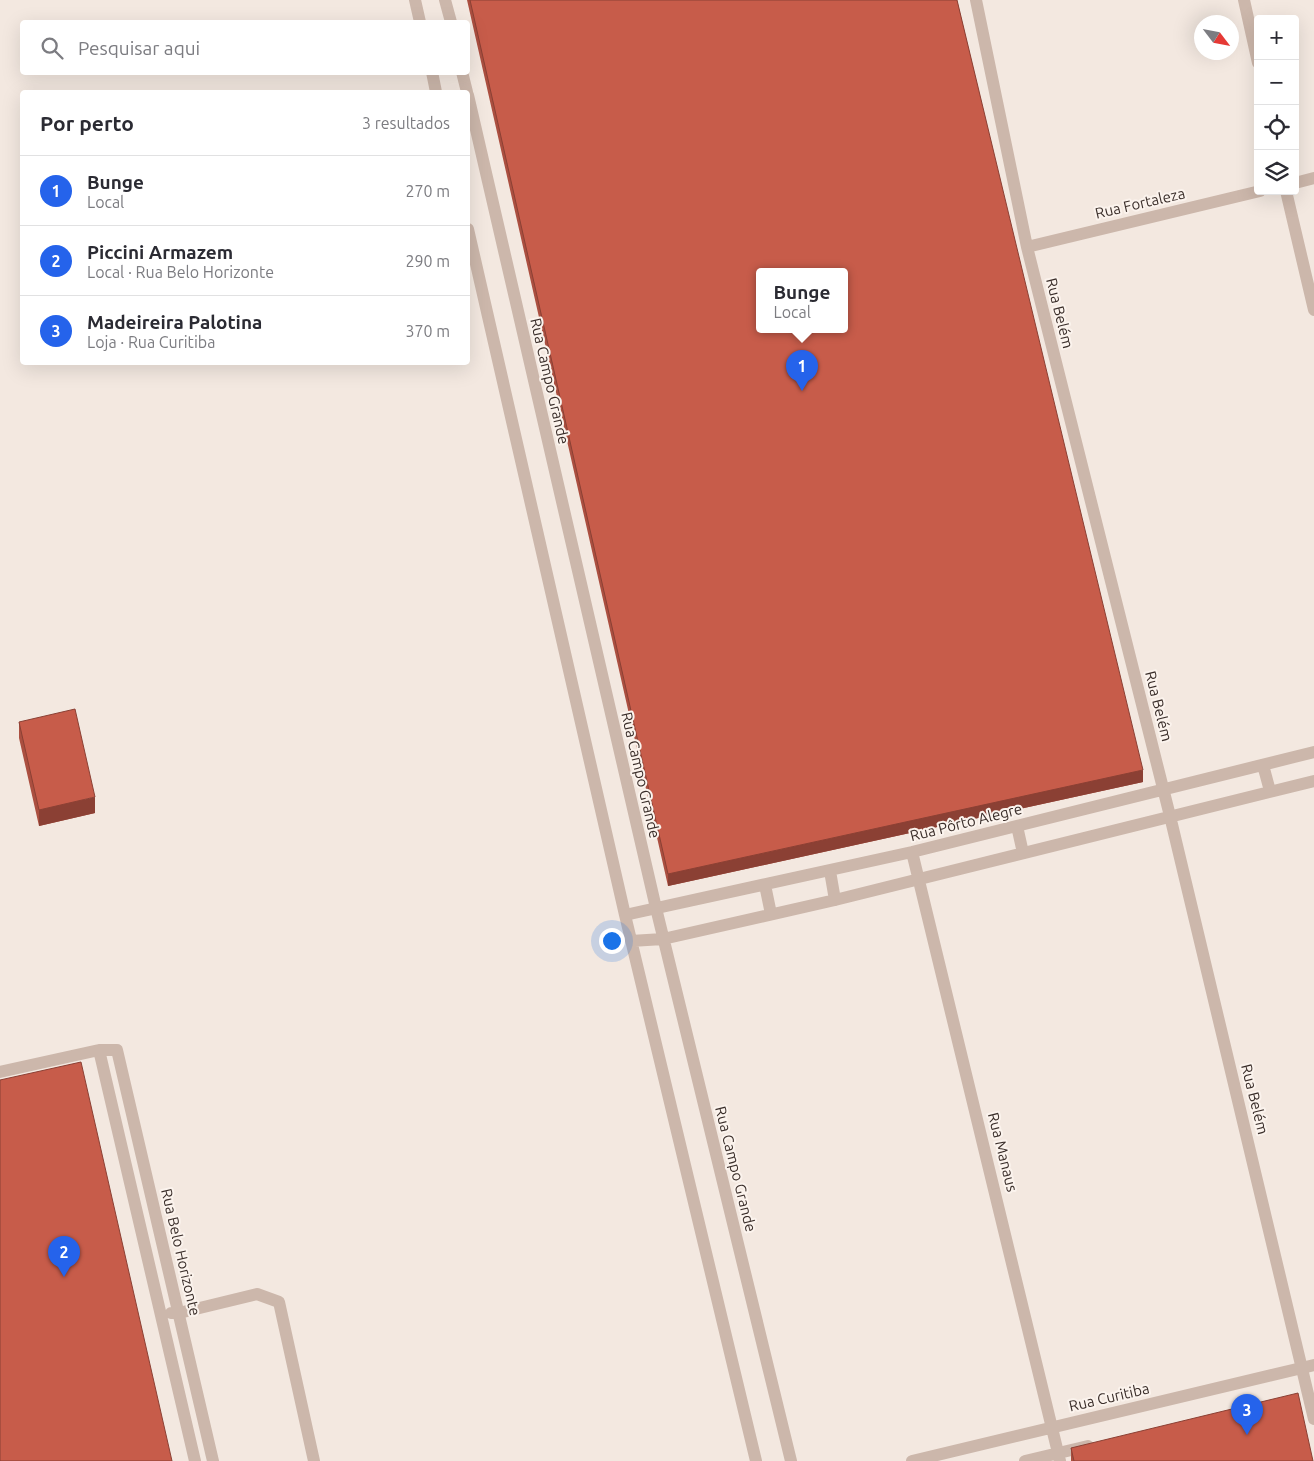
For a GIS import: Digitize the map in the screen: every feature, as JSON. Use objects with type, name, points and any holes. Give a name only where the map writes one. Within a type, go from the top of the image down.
[{"type":"street","points":[[415,0],[420,20]]},
{"type":"street","points":[[445,0],[450,20]]},
{"type":"street","name":"Rua Belém","points":[[976,0],[1027,247],[1309,1366],[1307,1392],[1314,1419]]},
{"type":"street","points":[[1244,0],[1257,60]]},
{"type":"street","points":[[433,75],[436,90]]},
{"type":"street","name":"Rua Campo Grande","points":[[463,75],[466,90]]},
{"type":"street","name":"Rua Campo Grande","points":[[470,107],[663,939],[791,1461]]},
{"type":"street","points":[[1299,182],[1314,178]]},
{"type":"street","name":"Rua Fortaleza","points":[[1027,247],[1254,192]]},
{"type":"street","points":[[1287,195],[1314,310]]},
{"type":"street","points":[[470,238],[631,941],[756,1461]]},
{"type":"street","name":"Rua Pôrto Alegre","points":[[625,915],[912,852],[1314,752]]},
{"type":"street","points":[[1263,765],[1270,791]]},
{"type":"street","points":[[631,941],[663,939],[835,900],[1314,781]]},
{"type":"street","points":[[1017,826],[1023,853]]},
{"type":"street","name":"Rua Manaus","points":[[912,852],[1059,1457]]},
{"type":"street","points":[[830,871],[835,900]]},
{"type":"street","points":[[765,885],[771,914]]},
{"type":"street","points":[[0,1072],[99,1050],[195,1461]]},
{"type":"street","name":"Rua Belo Horizonte","points":[[99,1050],[117,1050],[213,1461]]},
{"type":"street","points":[[161,1313],[179,1313],[257,1294],[279,1302],[314,1461]]},
{"type":"street","name":"Rua Curitiba","points":[[912,1461],[1309,1366]]},
{"type":"street","points":[[1024,1461],[1059,1457],[1097,1443]]},
{"type":"building","points":[[470,0],[957,0],[1143,770],[668,874]]},
{"type":"building","points":[[75,709],[95,797],[39,810],[19,722]]},
{"type":"building","points":[[81,1062],[172,1461],[0,1461],[0,1080]]},
{"type":"building","points":[[1298,1393],[1313,1461],[1074,1461],[1071,1448]]},
{"type":"place","name":"Bunge","points":[[802,391]]},
{"type":"place","name":"Piccini Armazem","points":[[64,1277]]},
{"type":"place","name":"Madeireira Palotina","points":[[1247,1435]]}]
